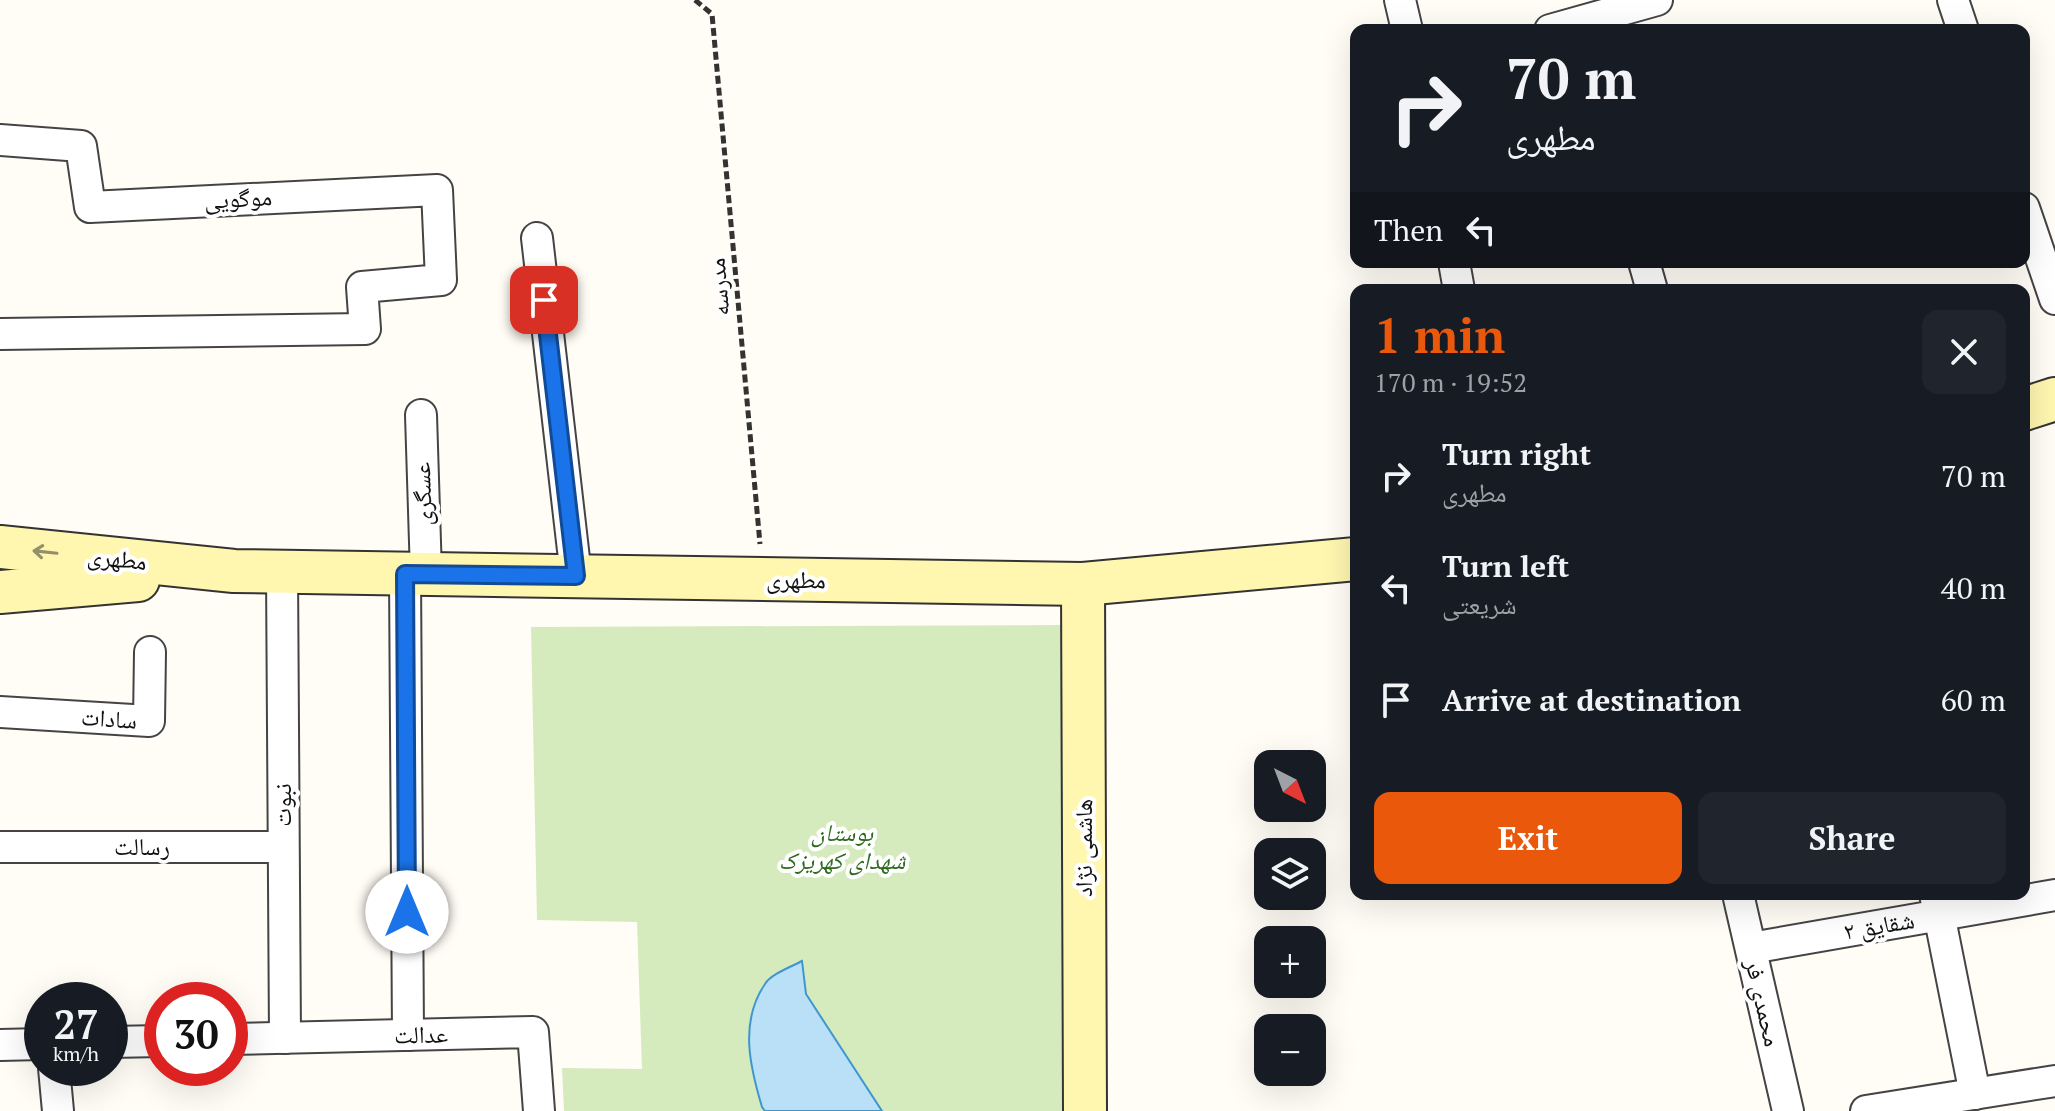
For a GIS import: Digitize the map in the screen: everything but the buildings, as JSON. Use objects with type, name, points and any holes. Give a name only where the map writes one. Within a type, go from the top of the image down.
[{"type":"street","points":[[1400,0],[1406,24]]},
{"type":"street","points":[[1570,24],[1657,0]]},
{"type":"street","points":[[1953,0],[1961,24]]},
{"type":"street","name":"موگویی","points":[[0,140],[81,146],[90,207],[437,190],[441,280],[362,287],[365,329],[0,334]]},
{"type":"street","points":[[2030,226],[2055,299]]},
{"type":"street","points":[[537,238],[576,576]]},
{"type":"street","points":[[2030,407],[2055,399]]},
{"type":"street","name":"عسگری","points":[[408,1035],[415,574],[421,415]]},
{"type":"street","name":"مطهری","points":[[0,547],[234,571],[1083,584],[1350,560]]},
{"type":"street","name":"مطهری","points":[[0,592],[234,571]]},
{"type":"street","name":"نبوت","points":[[282,572],[285,1038]]},
{"type":"street","name":"هاشمی نژاد","points":[[1083,584],[1085,1111]]},
{"type":"street","name":"سادات","points":[[0,712],[149,721],[150,652]]},
{"type":"street","name":"رسالت","points":[[0,847],[283,847]]},
{"type":"street","name":"شقایق ۲","points":[[2030,897],[2055,895]]},
{"type":"street","name":"محمدی فر","points":[[1739,900],[1788,1111]]},
{"type":"street","name":"شقایق ۲","points":[[1751,948],[1937,905],[1996,900]]},
{"type":"street","points":[[1937,905],[1975,1094]]},
{"type":"street","name":"عدالت","points":[[248,1039],[533,1032],[539,1111]]},
{"type":"street","points":[[0,1045],[24,1044]]},
{"type":"street","points":[[1866,1111],[2055,1081]]},
{"type":"street","points":[[56,1086],[58,1111]]},
{"type":"path","name":"مدرسه","points":[[695,0],[712,14],[763,579]]},
{"type":"green space","name":"بوستان شهدای کهریزک","points":[[1061,625],[1062,1111],[564,1111],[562,1068],[642,1069],[637,922],[537,920],[531,627]]},
{"type":"water","points":[[802,961],[806,994],[882,1111],[765,1111],[762,1107],[749,1045],[752,1014],[768,980]]},
{"type":"route","points":[[407,912],[405,574],[576,576],[544,300]]}]
